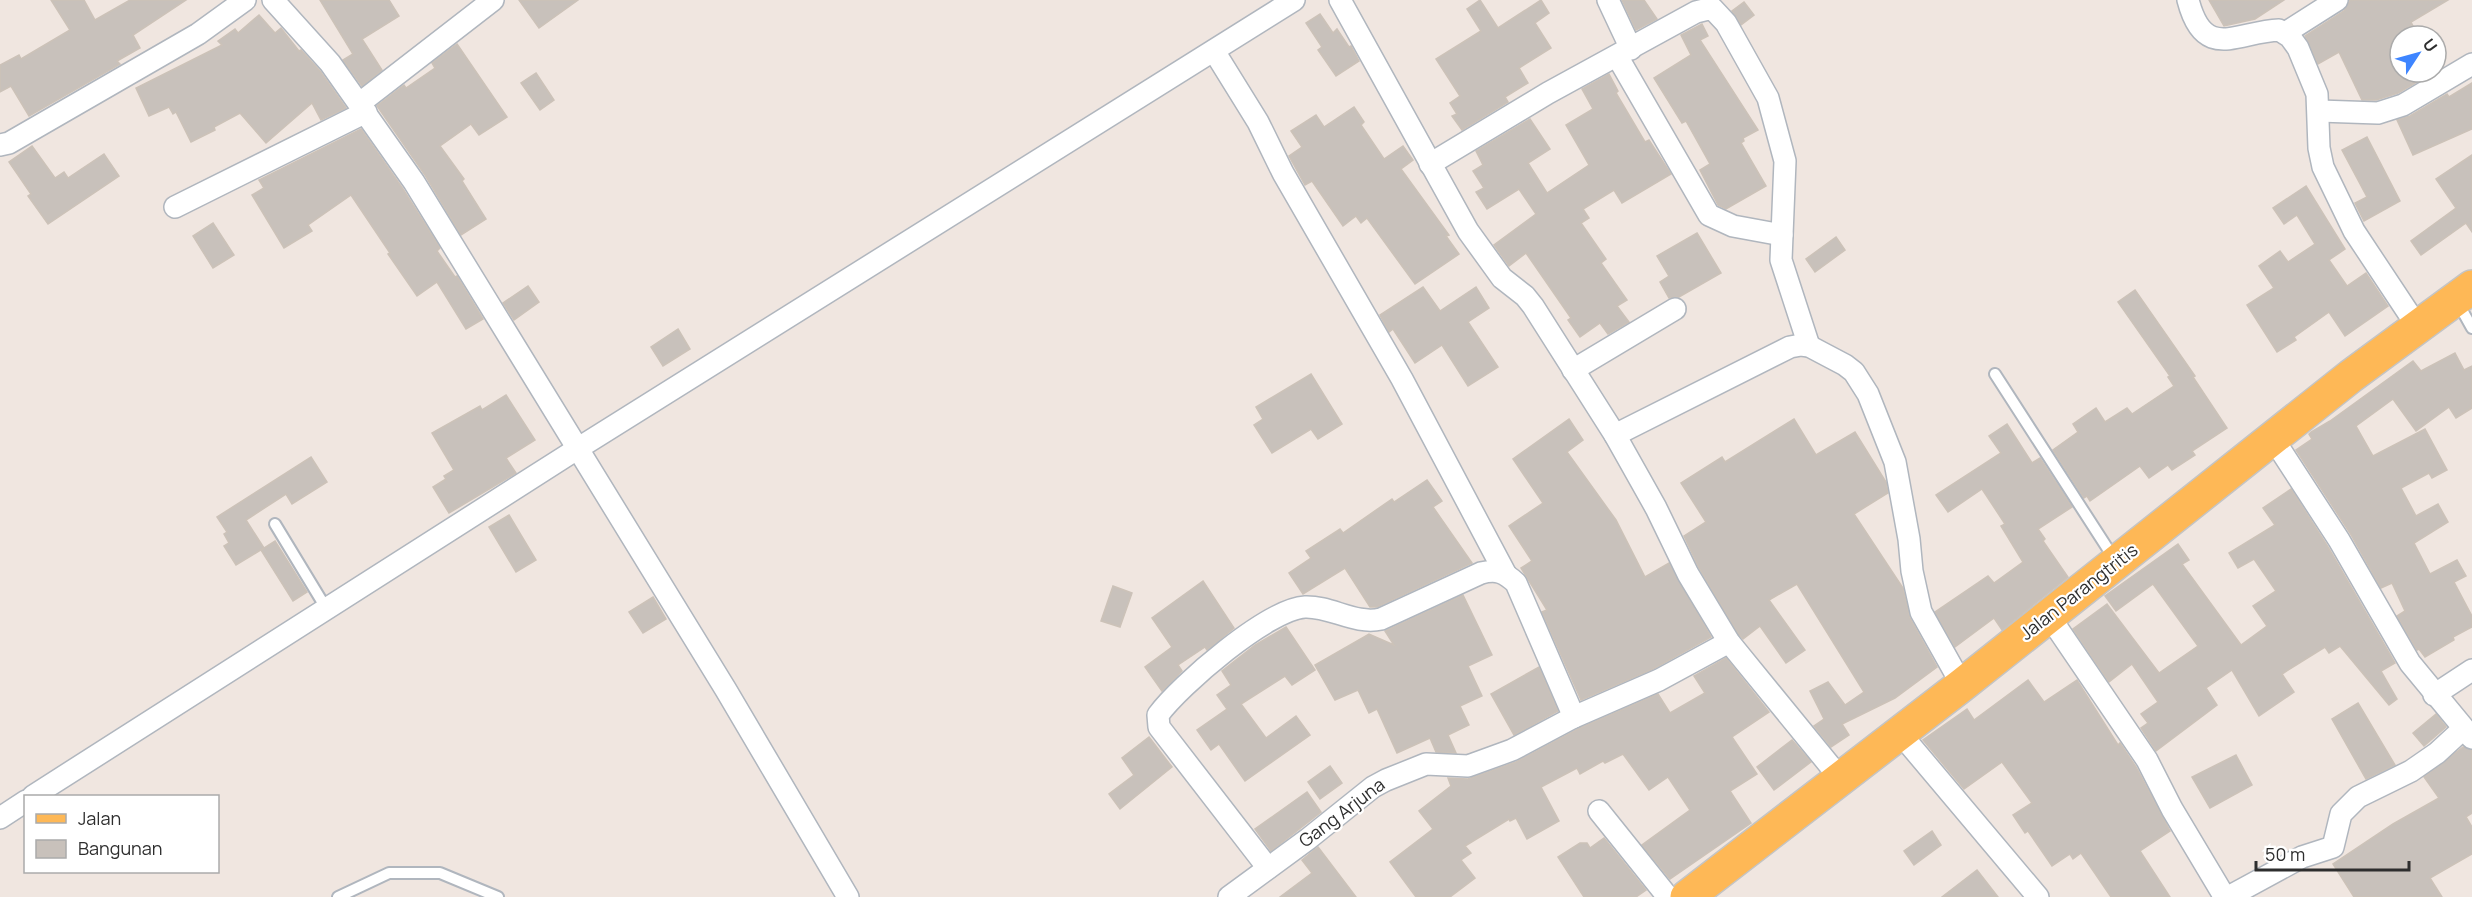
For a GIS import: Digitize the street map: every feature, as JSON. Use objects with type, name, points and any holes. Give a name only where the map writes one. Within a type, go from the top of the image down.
[{"type":"main road","name":"Jalan Parangtritis","points":[[1688,897],[2049,616],[2272,437],[2463,293]]},
{"type":"street","points":[[0,145],[198,34],[245,0]]},
{"type":"street","points":[[273,0],[330,63],[414,182],[726,690],[848,897]]},
{"type":"street","points":[[175,207],[363,107],[493,0]]},
{"type":"street","points":[[35,795],[577,449],[1294,0]]},
{"type":"street","points":[[1340,0],[1430,164],[1487,259],[1502,278],[1525,296],[1533,306],[1615,435],[1656,508],[1688,574],[1728,642],[1840,778]]},
{"type":"street","points":[[1608,0],[1624,52],[1709,215],[1733,226],[1782,236]]},
{"type":"street","points":[[2188,0],[2196,22],[2209,36],[2235,40],[2272,30],[2285,33],[2298,48],[2317,94],[2319,148],[2324,167],[2354,231],[2417,326]]},
{"type":"street","points":[[2285,33],[2337,0]]},
{"type":"street","points":[[1430,164],[1548,93],[1705,8],[1712,8],[1719,12],[1768,98],[1785,161],[1781,260],[1809,346]]},
{"type":"street","points":[[1214,51],[1258,122],[1283,173],[1402,379],[1505,573],[1516,583],[1574,717],[1659,680],[1728,642]]},
{"type":"street","points":[[2319,111],[2378,113],[2403,105],[2472,64]]},
{"type":"street","points":[[1573,370],[1675,309]]},
{"type":"street","points":[[1615,435],[1790,347],[1809,346],[1854,372],[1868,394],[1895,462],[1909,538],[1912,572],[1921,612],[1962,684]]},
{"type":"street","points":[[2049,616],[2147,760],[2172,809],[2224,896],[2302,857],[2332,847],[2342,814],[2358,797],[2411,771],[2467,733],[2410,663],[2339,540],[2272,437]]},
{"type":"street","points":[[1268,868],[1159,727],[1158,715],[1164,707],[1200,671],[1242,638],[1289,611],[1303,607],[1318,608],[1370,622],[1481,573],[1495,570],[1505,573]]},
{"type":"street","points":[[2434,694],[2472,670]]},
{"type":"street","name":"Gang Arjuna","points":[[1229,897],[1308,839],[1373,787],[1386,780],[1426,764],[1468,766],[1512,750],[1574,717]]},
{"type":"street","points":[[1899,732],[2038,897]]},
{"type":"street","points":[[0,818],[24,802]]},
{"type":"street","points":[[1599,811],[1668,897]]},
{"type":"lane","points":[[2463,293],[2472,328]]},
{"type":"lane","points":[[1995,374],[2117,562]]},
{"type":"lane","points":[[275,524],[326,608]]},
{"type":"lane","points":[[338,897],[389,873],[440,873],[498,897]]},
{"type":"building","points":[[51,0],[84,0],[95,20],[130,0],[186,0],[133,35],[140,48],[117,61],[120,64],[29,116],[11,86],[0,92],[0,65],[19,55],[21,59],[70,30]]},
{"type":"building","points":[[320,0],[389,0],[399,16],[362,39],[382,70],[362,86],[343,60],[353,54]]},
{"type":"building","points":[[519,0],[578,0],[539,28]]},
{"type":"building","points":[[1480,0],[1498,28],[1541,0],[1549,13],[1535,23],[1551,48],[1519,68],[1528,83],[1505,97],[1508,102],[1462,130],[1452,116],[1457,114],[1450,103],[1460,96],[1436,59],[1481,31],[1467,9]]},
{"type":"building","points":[[1622,0],[1644,0],[1657,19],[1636,30]]},
{"type":"building","points":[[2209,0],[2284,0],[2255,19],[2224,26]]},
{"type":"building","points":[[2350,0],[2448,0],[2411,22],[2412,24],[2388,24],[2388,84],[2413,84],[2398,93],[2376,100],[2362,100],[2339,52],[2318,64],[2305,36],[2344,11]]},
{"type":"building","points":[[1744,2],[1754,15],[1741,25],[1732,11]]},
{"type":"building","points":[[1320,14],[1333,33],[1337,29],[1349,47],[1351,46],[1359,61],[1336,76],[1318,50],[1322,47],[1306,23]]},
{"type":"building","points":[[259,15],[275,33],[281,28],[299,51],[301,50],[320,71],[346,108],[321,120],[312,103],[266,143],[240,113],[214,127],[215,130],[191,142],[176,112],[173,114],[169,107],[149,116],[136,88],[222,45],[218,41],[235,29],[238,33]]},
{"type":"building","points":[[1702,24],[1708,36],[1700,40],[1758,130],[1743,138],[1744,141],[1741,143],[1766,186],[1726,209],[1718,205],[1700,170],[1710,164],[1686,121],[1682,123],[1654,78],[1691,55],[1681,35]]},
{"type":"building","points":[[457,44],[507,117],[479,135],[471,124],[440,146],[464,179],[462,181],[486,219],[461,235],[425,175],[377,106],[404,85],[406,88],[435,68],[432,63]]},
{"type":"building","points":[[536,73],[554,100],[540,110],[521,83]]},
{"type":"building","points":[[1609,74],[1618,91],[1616,93],[1645,142],[1649,140],[1671,174],[1622,203],[1614,190],[1583,209],[1589,218],[1581,223],[1606,259],[1601,263],[1627,300],[1617,306],[1629,322],[1608,334],[1600,323],[1580,337],[1568,320],[1571,318],[1526,253],[1509,266],[1494,245],[1536,214],[1519,189],[1487,209],[1476,192],[1484,188],[1473,171],[1483,165],[1476,151],[1530,119],[1550,149],[1528,163],[1547,193],[1589,165],[1566,125],[1593,109],[1582,89]]},
{"type":"building","points":[[2472,83],[2472,129],[2413,155],[2397,120],[2410,116],[2447,94],[2449,97]]},
{"type":"building","points":[[1354,107],[1364,122],[1361,125],[1384,159],[1403,146],[1413,160],[1401,169],[1449,235],[1446,236],[1459,254],[1415,284],[1367,218],[1361,223],[1356,216],[1343,226],[1312,181],[1305,185],[1289,156],[1302,147],[1291,131],[1316,115],[1324,127]]},
{"type":"building","points":[[361,129],[403,189],[440,248],[437,251],[455,277],[457,276],[483,319],[466,329],[437,282],[417,296],[351,195],[308,225],[312,231],[284,248],[252,195],[264,188],[259,180]]},
{"type":"building","points":[[2367,137],[2400,201],[2364,221],[2355,203],[2367,197],[2342,150]]},
{"type":"building","points":[[32,146],[55,178],[64,172],[68,178],[104,154],[119,176],[48,224],[28,196],[31,194],[9,162]]},
{"type":"building","points":[[2472,155],[2472,232],[2466,223],[2421,255],[2411,241],[2456,208],[2436,179]]},
{"type":"building","points":[[2306,186],[2345,249],[2329,260],[2347,286],[2366,273],[2388,306],[2345,336],[2329,312],[2294,337],[2296,340],[2277,352],[2247,305],[2274,288],[2259,266],[2280,251],[2288,262],[2315,244],[2297,215],[2284,224],[2273,208]]},
{"type":"building","points":[[213,223],[234,255],[213,268],[193,236]]},
{"type":"building","points":[[1697,233],[1721,273],[1679,297],[1669,298],[1660,282],[1669,276],[1657,256]]},
{"type":"building","points":[[1836,237],[1845,250],[1815,272],[1806,259]]},
{"type":"building","points":[[528,286],[539,302],[514,320],[503,303]]},
{"type":"building","points":[[1423,287],[1440,311],[1476,287],[1489,308],[1468,322],[1498,367],[1468,386],[1442,345],[1415,363],[1393,329],[1389,332],[1380,315]]},
{"type":"building","points":[[2135,290],[2195,376],[2193,377],[2227,428],[2192,451],[2195,455],[2172,470],[2168,465],[2149,478],[2140,466],[2090,501],[2087,496],[2084,498],[2053,450],[2078,432],[2073,424],[2096,408],[2105,422],[2127,408],[2132,414],[2174,386],[2168,377],[2170,376],[2118,302]]},
{"type":"building","points":[[678,329],[690,349],[663,366],[651,347]]},
{"type":"building","points":[[2455,353],[2464,370],[2472,366],[2472,408],[2456,418],[2449,407],[2416,431],[2393,399],[2356,426],[2373,456],[2425,429],[2447,470],[2432,478],[2429,473],[2401,488],[2416,516],[2438,504],[2448,522],[2414,543],[2430,574],[2457,560],[2466,576],[2454,582],[2472,616],[2472,627],[2425,657],[2419,649],[2417,650],[2397,616],[2405,611],[2392,583],[2381,588],[2350,533],[2296,450],[2312,439],[2309,434],[2311,432],[2330,421],[2413,361],[2421,371]]},
{"type":"building","points":[[1311,374],[1342,424],[1318,439],[1311,429],[1272,453],[1254,425],[1263,419],[1256,407]]},
{"type":"building","points":[[506,395],[535,440],[506,458],[516,473],[449,513],[433,487],[446,479],[444,476],[454,470],[432,433],[480,406],[482,410]]},
{"type":"building","points":[[1569,419],[1583,440],[1567,452],[1616,520],[1645,577],[1669,563],[1711,637],[1653,669],[1581,700],[1542,612],[1547,610],[1521,568],[1532,561],[1509,526],[1543,503],[1513,459]]},
{"type":"building","points":[[1794,419],[1816,455],[1855,432],[1886,482],[1888,493],[1854,514],[1903,588],[1910,618],[1937,667],[1895,698],[1842,724],[1849,735],[1831,747],[1814,726],[1824,719],[1810,691],[1828,682],[1845,705],[1864,692],[1797,584],[1769,600],[1805,650],[1786,663],[1760,626],[1743,639],[1739,635],[1699,568],[1684,536],[1706,522],[1681,483],[1722,457],[1725,462]]},
{"type":"building","points":[[2007,424],[2032,463],[2040,458],[2072,507],[2038,529],[2045,539],[2043,541],[2068,577],[2002,630],[1994,618],[1955,647],[1935,612],[1988,576],[1994,583],[2023,562],[2001,526],[2005,524],[1982,489],[1948,512],[1936,495],[2001,453],[1989,436]]},
{"type":"building","points":[[311,457],[327,482],[292,504],[286,494],[246,520],[264,548],[236,565],[224,546],[229,543],[224,534],[227,532],[217,517]]},
{"type":"building","points":[[1427,480],[1442,501],[1433,507],[1472,563],[1377,607],[1370,607],[1345,568],[1303,594],[1289,573],[1311,558],[1306,551],[1340,529],[1343,533],[1392,499],[1394,502]]},
{"type":"building","points":[[2291,489],[2328,547],[2395,663],[2381,671],[2397,699],[2389,705],[2340,646],[2329,653],[2325,647],[2282,674],[2294,692],[2259,716],[2232,670],[2206,688],[2217,705],[2156,751],[2141,728],[2148,723],[2141,714],[2158,702],[2132,664],[2109,682],[2073,629],[2107,604],[2159,673],[2198,646],[2153,584],[2116,611],[2105,596],[2178,544],[2189,560],[2182,564],[2241,645],[2267,626],[2253,606],[2276,591],[2254,559],[2238,568],[2229,553],[2275,525],[2263,508]]},
{"type":"building","points":[[509,515],[536,560],[516,572],[489,527]]},
{"type":"building","points":[[275,541],[307,592],[293,601],[261,550]]},
{"type":"building","points":[[1203,581],[1234,628],[1207,650],[1205,647],[1178,665],[1182,671],[1162,691],[1145,667],[1172,647],[1152,618]]},
{"type":"building","points":[[1113,586],[1132,593],[1120,627],[1101,621]]},
{"type":"building","points":[[1463,595],[1492,655],[1468,666],[1482,696],[1460,706],[1469,725],[1448,735],[1456,753],[1436,752],[1430,738],[1397,753],[1377,709],[1369,713],[1358,690],[1335,700],[1315,665],[1369,634],[1394,645],[1385,631]]},
{"type":"building","points":[[653,597],[666,619],[643,633],[629,612]]},
{"type":"building","points":[[1286,627],[1315,670],[1292,685],[1285,676],[1241,704],[1266,738],[1296,716],[1310,735],[1245,781],[1219,744],[1211,750],[1197,730],[1227,709],[1217,695],[1231,685],[1222,671],[1255,645]]},
{"type":"building","points":[[1726,658],[1769,712],[1732,737],[1757,774],[1730,791],[1751,823],[1670,879],[1642,845],[1690,810],[1668,777],[1649,790],[1623,754],[1605,763],[1603,761],[1580,774],[1577,768],[1541,787],[1559,821],[1527,839],[1516,818],[1510,821],[1509,819],[1465,846],[1471,853],[1461,860],[1475,878],[1450,897],[1416,897],[1390,862],[1433,829],[1419,811],[1451,786],[1448,778],[1468,779],[1516,762],[1580,728],[1658,694],[1670,713],[1705,693],[1694,676]]},
{"type":"building","points":[[1539,667],[1558,711],[1514,735],[1491,694]]},
{"type":"building","points":[[2028,680],[2044,702],[2077,680],[2118,745],[2120,743],[2136,767],[2170,831],[2140,851],[2170,897],[2111,897],[2081,853],[2073,859],[2070,854],[2052,866],[2028,831],[2025,833],[2013,815],[2032,803],[2002,762],[1964,789],[1923,740],[1967,709],[1974,720]]},
{"type":"building","points":[[2358,703],[2395,765],[2366,779],[2332,719]]},
{"type":"building","points":[[2436,714],[2446,727],[2424,746],[2413,733]]},
{"type":"building","points":[[1149,737],[1172,767],[1120,809],[1109,794],[1134,775],[1122,758]]},
{"type":"building","points":[[1792,740],[1811,762],[1774,790],[1757,767]]},
{"type":"building","points":[[2463,747],[2472,750],[2472,813],[2466,817],[2472,827],[2472,854],[2430,878],[2442,897],[2354,897],[2333,864],[2393,824],[2439,798],[2424,777]]},
{"type":"building","points":[[2236,755],[2252,785],[2210,808],[2192,777]]},
{"type":"building","points":[[1330,766],[1342,783],[1320,799],[1308,782]]},
{"type":"building","points":[[1307,792],[1321,812],[1271,851],[1255,829]]},
{"type":"building","points":[[1932,831],[1941,845],[1914,865],[1904,851]]},
{"type":"building","points":[[1604,838],[1646,890],[1636,897],[1584,897],[1558,857],[1580,843],[1587,843],[1590,848]]},
{"type":"building","points":[[1318,847],[1356,897],[1280,897],[1312,873],[1302,860]]},
{"type":"building","points":[[1977,870],[1998,897],[1942,897]]}]
